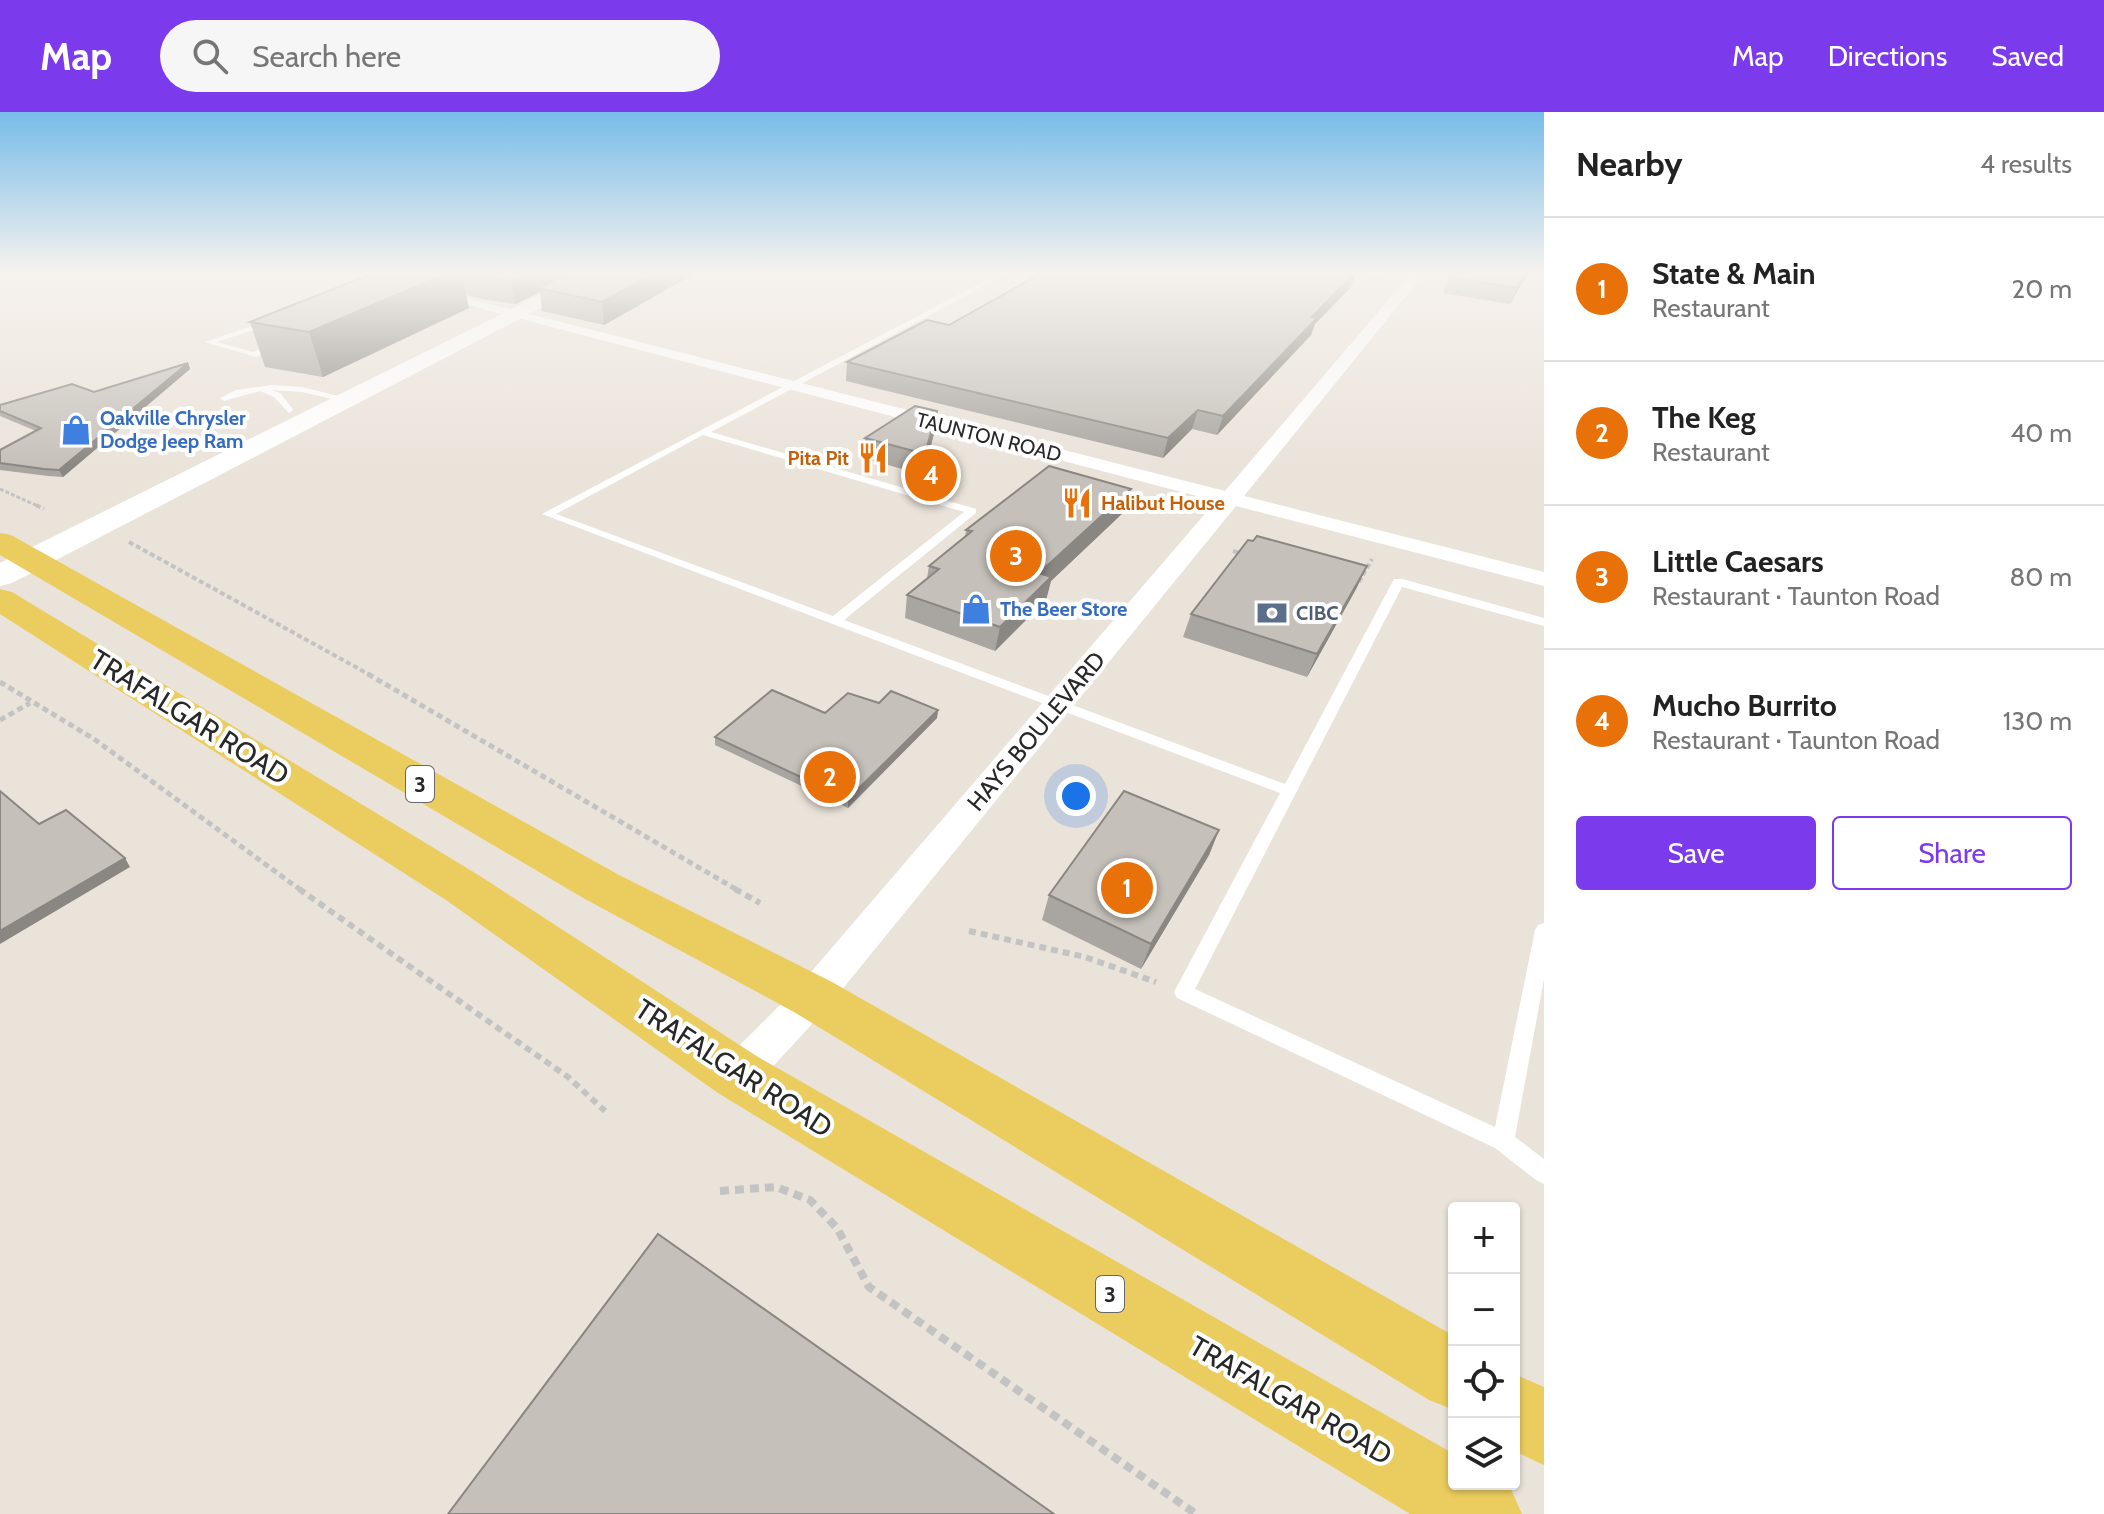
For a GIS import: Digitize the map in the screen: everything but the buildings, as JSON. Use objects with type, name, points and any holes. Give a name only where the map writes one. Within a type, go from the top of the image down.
[{"type":"main road","name":"TRAFALGAR ROAD","points":[[6,563],[602,887],[813,997],[1448,1371]]},
{"type":"main road","name":"TRAFALGAR ROAD","points":[[6,563],[463,888],[738,1075],[1483,1514]]},
{"type":"main road","points":[[1520,1414],[1544,1428]]},
{"type":"street","points":[[6,563],[464,335]]},
{"type":"street","name":"TAUNTON ROAD","points":[[592,335],[1544,579]]},
{"type":"street","name":"HAYS BOULEVARD","points":[[738,1075],[813,997],[1367,335]]},
{"type":"street","points":[[6,563],[289,410],[337,397]]},
{"type":"lane","points":[[230,335],[209,342],[253,355],[294,338]]},
{"type":"lane","points":[[890,335],[547,514],[1289,791]]},
{"type":"lane","points":[[224,398],[259,387],[296,387],[337,397]]},
{"type":"lane","points":[[259,387],[277,395],[289,410]]},
{"type":"lane","points":[[705,433],[972,511],[834,622]]},
{"type":"lane","points":[[1544,622],[1398,582],[1184,992],[1503,1141],[1544,1173]]},
{"type":"lane","points":[[1503,1141],[1536,1020],[1544,930]]},
{"type":"path","points":[[0,489],[44,509]]},
{"type":"path","points":[[125,541],[359,668],[760,903]]},
{"type":"path","points":[[1233,551],[1246,555]]},
{"type":"path","points":[[1357,586],[1374,555]]},
{"type":"path","points":[[0,682],[30,703],[94,739],[242,849],[568,1077],[605,1111]]},
{"type":"path","points":[[0,720],[30,703]]},
{"type":"path","points":[[969,931],[1085,957],[1184,992]]},
{"type":"path","points":[[720,1191],[776,1187],[810,1200],[837,1228],[869,1287],[1196,1514]]},
{"type":"place","name":"Oakville Chrysler Dodge Jeep Ram","points":[[76,430]]},
{"type":"place","name":"Pita Pit","points":[[873,458]]},
{"type":"place","name":"Mucho Burrito","points":[[931,475]]},
{"type":"place","name":"Halibut House","points":[[1077,503]]},
{"type":"place","name":"Little Caesars","points":[[1016,556]]},
{"type":"place","name":"The Beer Store","points":[[976,609]]},
{"type":"place","name":"CIBC","points":[[1272,613]]},
{"type":"place","name":"The Keg","points":[[830,777]]},
{"type":"place","name":"State & Main","points":[[1127,888]]}]
